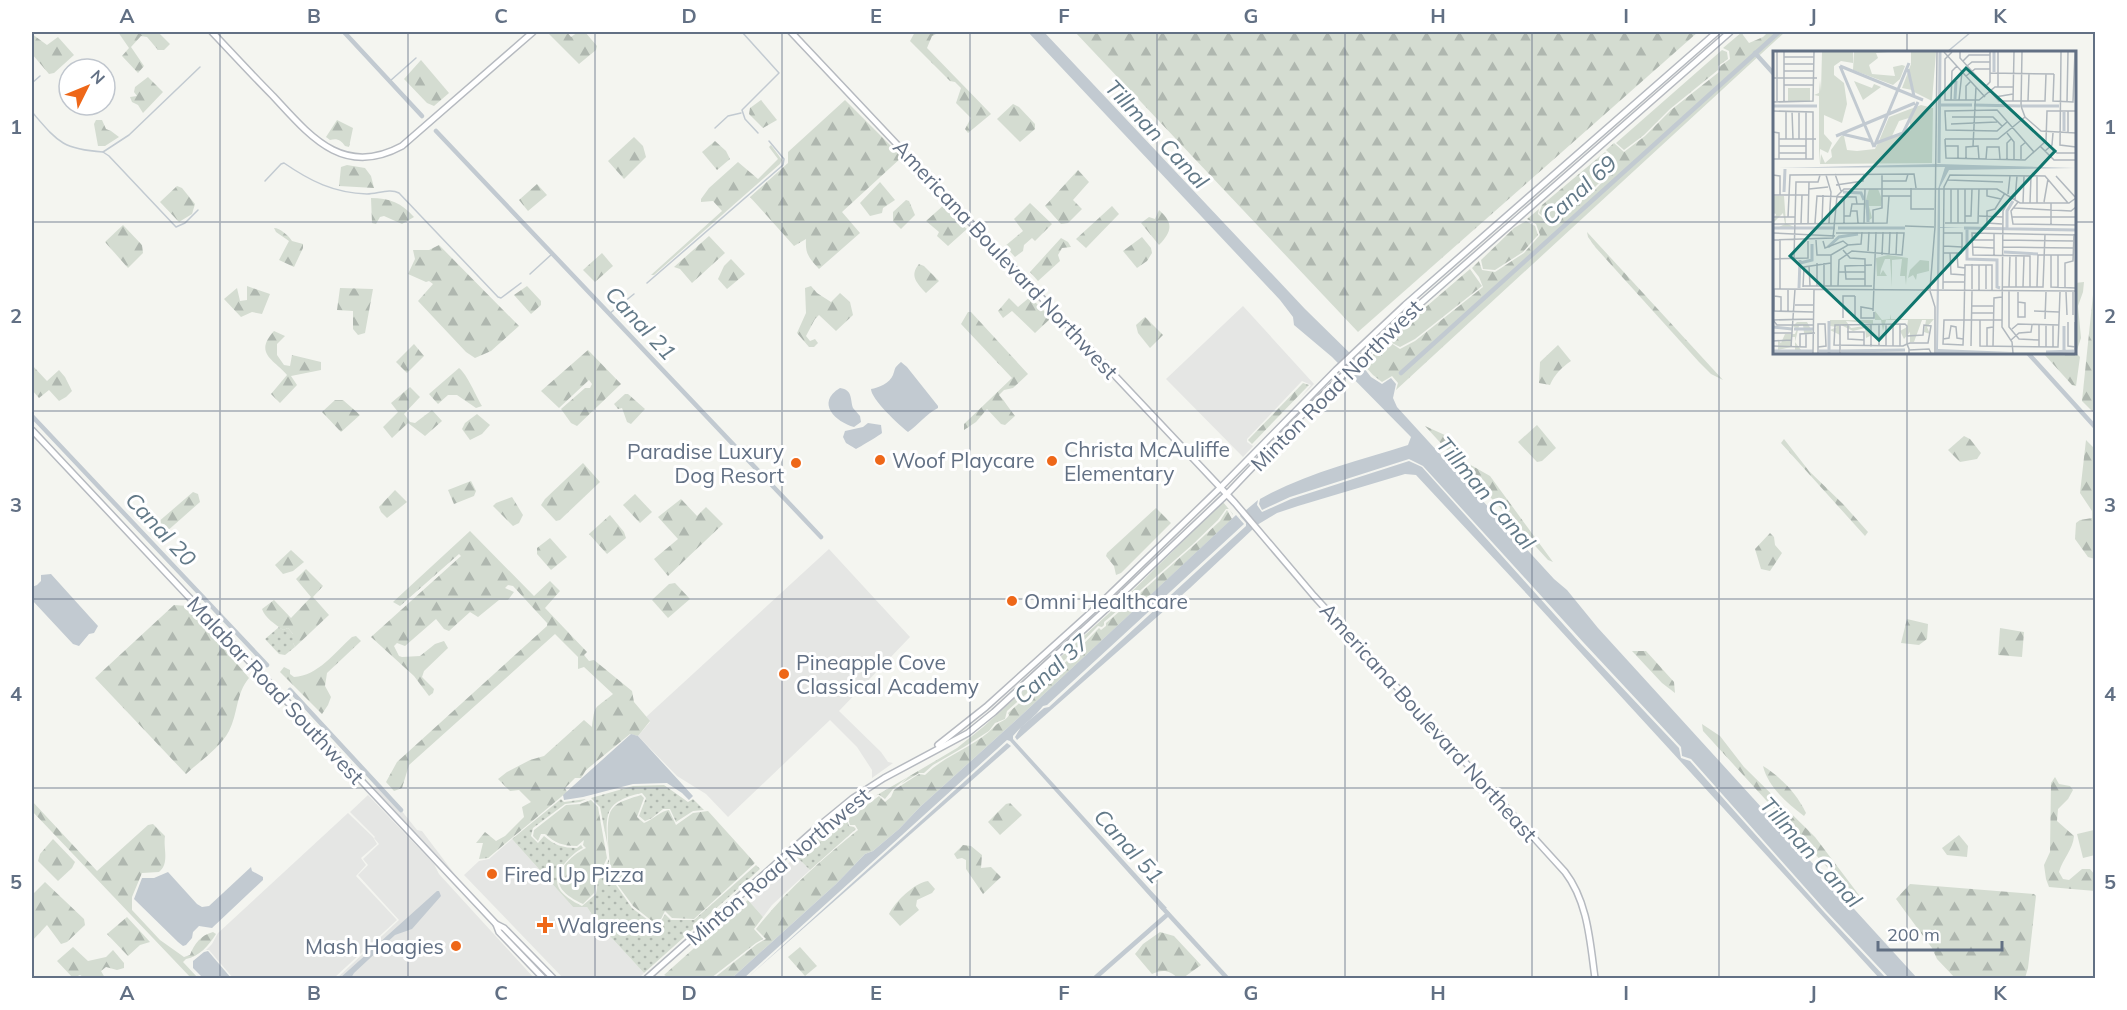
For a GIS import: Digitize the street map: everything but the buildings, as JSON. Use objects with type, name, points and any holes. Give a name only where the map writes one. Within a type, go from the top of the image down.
[{"type":"main road","points":[[212,32],[307,133],[326,148],[337,153],[363,157],[391,152],[402,146],[533,32]]},
{"type":"main road","name":"Americana Boulevard Northwest","points":[[791,32],[1220,488]]},
{"type":"main road","name":"Minton Road Northwest","points":[[915,761],[951,736],[1099,605],[1220,488],[1336,370],[1405,305],[1717,32]]},
{"type":"main road","name":"Minton Road Northwest","points":[[646,978],[853,798],[884,778],[968,733],[994,712],[1226,495],[1304,412],[1421,301],[1730,32]]},
{"type":"main road","name":"Malabar Road Southwest","points":[[32,430],[543,978]]},
{"type":"main road","name":"Americana Boulevard Northeast","points":[[1220,488],[1314,596],[1565,872],[1583,904],[1595,978]]},
{"type":"main road","name":"Malabar Road Southwest","points":[[495,924],[504,928],[553,978]]},
{"type":"shaded area","points":[[1028,32],[1044,32],[1371,377],[1382,384],[1391,378],[1396,384],[1393,398],[1397,407],[1554,579],[1567,590],[1598,628],[1917,978],[1889,978],[1691,759],[1682,756],[1681,747],[1423,466],[1409,459],[1290,497],[1262,510],[1259,504],[1260,499],[1278,490],[1332,468],[1408,445],[1411,437],[1332,357],[1294,325],[1293,317],[1280,300]]},
{"type":"shaded area","points":[[1243,306],[1314,384],[1301,397],[1311,385],[1302,381],[1247,439],[1247,442],[1253,446],[1268,430],[1243,457],[1166,379]]},
{"type":"shaded area","points":[[901,362],[938,406],[908,432],[880,405],[871,389],[889,380]]},
{"type":"shaded area","points":[[840,388],[849,393],[853,408],[860,416],[861,422],[854,427],[835,416],[829,406],[829,400]]},
{"type":"shaded area","points":[[868,423],[881,425],[882,433],[856,449],[846,443],[843,437],[845,431],[863,427]]},
{"type":"shaded area","points":[[1409,461],[1422,467],[1581,644],[1679,748],[1681,758],[1690,761],[1886,978],[1879,978],[1416,475],[1405,474],[1298,506],[1277,513],[1257,525],[1245,511],[1258,500],[1257,505],[1262,512],[1291,499]]},
{"type":"shaded area","points":[[1241,514],[1253,529],[1190,588],[1017,740],[1015,737],[1021,727],[1044,708],[1049,707],[1246,526]]},
{"type":"shaded area","points":[[1236,515],[1244,524],[1047,705],[1043,706],[1013,736],[1013,739],[1167,908],[1162,910],[1007,740],[744,978],[732,978],[836,884],[865,854],[873,851],[899,829]]},
{"type":"shaded area","name":"Pineapple Cove Classical Academy","points":[[829,549],[910,637],[839,711],[881,752],[888,762],[893,763],[872,778],[872,770],[857,747],[830,720],[728,817],[706,794],[677,776],[638,736],[650,722],[646,717]]},
{"type":"shaded area","points":[[51,574],[98,626],[94,633],[89,634],[79,646],[73,644],[32,600],[32,587],[41,581],[41,575]]},
{"type":"shaded area","points":[[631,734],[638,736],[693,796],[689,800],[667,783],[633,784],[564,800],[563,795]]},
{"type":"shaded area","points":[[1007,743],[1011,746],[747,978]]},
{"type":"shaded area","points":[[380,784],[417,830],[422,831],[458,881],[373,790]]},
{"type":"shaded area","points":[[368,795],[434,864],[439,874],[534,978],[337,978],[399,920],[358,875],[368,865],[363,859],[379,844],[350,812]]},
{"type":"shaded area","points":[[348,813],[373,837],[377,844],[361,858],[366,865],[356,876],[397,920],[334,978],[233,978],[209,950],[206,950],[218,933]]},
{"type":"shaded area","points":[[512,839],[573,907],[587,907],[597,922],[644,973],[639,978],[563,978],[464,875],[479,861],[489,859]]},
{"type":"shaded area","points":[[796,856],[810,870],[772,905],[763,917],[748,900]]},
{"type":"shaded area","points":[[251,867],[252,871],[263,877],[263,880],[212,928],[199,926],[193,932],[192,938],[183,946],[134,899],[142,878],[154,878],[168,872],[197,904],[202,907],[209,906]]},
{"type":"shaded area","points":[[437,891],[441,896],[412,929],[395,935],[351,978],[340,978]]},
{"type":"shaded area","points":[[208,951],[231,978],[203,978],[193,968],[193,961]]},
{"type":"green space","points":[[118,32],[158,32],[170,44],[164,50],[158,50],[147,37],[141,36],[131,47],[144,66],[138,73],[122,56],[129,48]]},
{"type":"green space","points":[[547,32],[567,32],[571,37],[578,32],[585,32],[597,46],[596,50],[579,64]]},
{"type":"green space","points":[[915,32],[940,32],[932,36],[927,48],[991,114],[968,133],[965,129],[971,118],[956,103],[961,88],[955,82],[950,81],[910,41]]},
{"type":"green space","points":[[1075,32],[1698,32],[1358,332]]},
{"type":"green space","points":[[1742,32],[1749,43],[1763,37],[1768,32],[1785,32],[1396,390],[1398,383],[1392,376],[1382,382],[1363,364],[1388,341],[1400,349],[1415,341],[1483,287],[1472,268],[1479,261],[1482,270],[1495,272],[1524,253],[1540,235],[1536,224],[1527,219],[1539,209],[1538,214],[1549,224],[1591,194],[1611,173],[1614,157],[1606,150],[1614,143],[1624,152],[1645,136],[1671,110],[1719,72],[1719,67],[1730,59],[1729,51],[1723,48]]},
{"type":"green space","points":[[32,34],[47,45],[58,37],[74,55],[57,57],[57,70],[49,74],[32,54]]},
{"type":"green space","points":[[1722,50],[1727,52],[1728,59],[1718,66],[1718,70],[1670,109],[1644,135],[1624,150],[1616,143]]},
{"type":"green space","points":[[421,60],[449,93],[434,106],[427,103],[404,79]]},
{"type":"green space","points":[[148,77],[163,92],[143,113],[130,97],[137,96],[134,92],[135,87]]},
{"type":"green space","points":[[761,100],[777,120],[763,128],[749,114],[750,108]]},
{"type":"green space","points":[[845,100],[902,157],[842,212],[860,233],[819,269],[808,256],[806,239],[794,246],[750,197],[788,163],[788,152]]},
{"type":"green space","points":[[1013,104],[1019,107],[1035,124],[1035,129],[1020,142],[997,119]]},
{"type":"green space","points":[[96,120],[102,120],[106,129],[119,137],[105,146],[98,146],[94,124]]},
{"type":"green space","points":[[337,120],[353,128],[349,147],[339,140],[330,140],[326,137]]},
{"type":"green space","points":[[634,137],[643,146],[646,157],[624,179],[608,161]]},
{"type":"green space","points":[[715,141],[726,151],[730,159],[717,170],[702,152]]},
{"type":"green space","points":[[771,145],[782,160],[780,164],[654,275],[651,275],[722,211],[713,201],[701,202],[709,188],[738,162],[758,179],[778,159],[769,147]]},
{"type":"green space","points":[[1605,152],[1612,158],[1610,172],[1590,192],[1549,222],[1539,213],[1542,205]]},
{"type":"green space","points":[[347,165],[365,168],[371,176],[374,188],[339,186],[341,167]]},
{"type":"green space","points":[[1078,170],[1089,182],[1073,200],[1082,209],[1068,223],[1061,224],[1045,206]]},
{"type":"green space","points":[[880,182],[895,200],[883,208],[882,213],[870,216],[860,203]]},
{"type":"green space","points":[[537,184],[547,195],[528,211],[519,200]]},
{"type":"green space","points":[[177,186],[182,188],[195,204],[192,214],[179,222],[160,202]]},
{"type":"green space","points":[[371,198],[395,202],[414,217],[402,224],[384,216],[380,217],[376,224],[372,223]]},
{"type":"green space","points":[[906,200],[909,201],[915,215],[901,229],[893,221],[893,212]]},
{"type":"green space","points":[[1030,203],[1052,224],[1035,241],[1032,238],[1024,245],[1023,251],[1015,257],[1005,246],[1023,231],[1014,219]]},
{"type":"green space","points":[[945,204],[952,217],[967,229],[948,246],[937,236],[939,232],[926,221]]},
{"type":"green space","points":[[1112,206],[1119,214],[1086,248],[1076,239]]},
{"type":"green space","points":[[1159,210],[1167,219],[1170,227],[1159,245],[1141,223],[1149,217],[1155,219]]},
{"type":"green space","points":[[1526,221],[1535,226],[1538,235],[1523,252],[1495,270],[1483,269],[1481,260],[1514,228]]},
{"type":"green space","points":[[123,225],[142,245],[143,253],[128,268],[105,242]]},
{"type":"green space","points":[[274,228],[279,229],[292,241],[303,244],[294,267],[279,260],[289,241]]},
{"type":"green space","points":[[1587,232],[1723,380],[1711,374],[1699,362],[1596,248]]},
{"type":"green space","points":[[709,236],[725,253],[692,283],[680,269],[674,267]]},
{"type":"green space","points":[[1142,237],[1151,248],[1152,253],[1147,261],[1137,268],[1123,251]]},
{"type":"green space","points":[[1061,238],[1071,247],[1062,248],[1058,255],[1060,261],[1038,281],[1030,272]]},
{"type":"green space","points":[[439,245],[519,326],[491,351],[475,358],[466,352],[418,301],[433,284],[408,274],[415,259],[413,250],[429,250]]},
{"type":"green space","points":[[602,253],[613,266],[595,282],[583,270]]},
{"type":"green space","points":[[731,259],[745,274],[727,289],[718,279],[724,266]]},
{"type":"green space","points":[[919,264],[939,281],[926,293],[914,276]]},
{"type":"green space","points":[[1470,269],[1482,286],[1415,339],[1400,347],[1390,342],[1406,324]]},
{"type":"green space","points":[[2084,282],[2078,306],[2081,338],[2076,353],[2076,283]]},
{"type":"green space","points":[[2095,285],[2095,414],[2082,401]]},
{"type":"green space","points":[[247,286],[270,294],[262,314],[252,312],[241,317],[224,299],[237,288],[240,301],[247,300]]},
{"type":"green space","points":[[527,286],[541,301],[541,305],[531,314],[514,295]]},
{"type":"green space","points":[[811,286],[831,302],[840,293],[850,302],[853,315],[836,331],[819,315],[806,336],[810,341],[815,339],[818,343],[814,347],[809,347],[797,333],[806,313],[805,288]]},
{"type":"green space","points":[[340,288],[373,289],[365,333],[358,335],[353,329],[353,311],[337,310]]},
{"type":"green space","points":[[1030,297],[1051,318],[1035,333],[1012,311],[1003,318],[998,311],[1009,298],[1018,307]]},
{"type":"green space","points":[[968,312],[971,312],[1028,374],[1013,388],[1004,390],[999,395],[1015,416],[1005,425],[1001,424],[987,409],[976,422],[964,430],[964,424],[1012,378],[961,324]]},
{"type":"green space","points":[[1145,317],[1163,335],[1150,348],[1138,333],[1136,325]]},
{"type":"green space","points":[[274,331],[285,336],[277,344],[277,355],[284,365],[290,366],[292,355],[321,362],[321,370],[291,376],[297,385],[280,403],[271,394],[287,375],[268,356],[265,345]]},
{"type":"green space","points":[[414,344],[424,356],[407,373],[396,362]]},
{"type":"green space","points":[[1558,345],[1571,361],[1564,366],[1550,385],[1539,383],[1540,362]]},
{"type":"green space","points":[[588,350],[621,384],[577,426],[571,423],[561,409],[585,388],[590,388],[592,384],[589,380],[559,408],[541,391]]},
{"type":"green space","points":[[2076,353],[2080,357],[2076,386],[2072,385],[2044,354]]},
{"type":"green space","points":[[32,365],[47,381],[59,370],[72,391],[59,401],[49,390],[39,398],[32,390]]},
{"type":"green space","points":[[459,368],[482,406],[476,408],[457,395],[448,395],[438,404],[429,394]]},
{"type":"green space","points":[[1303,383],[1309,385],[1252,444],[1248,440]]},
{"type":"green space","points":[[410,387],[420,397],[404,414],[410,422],[415,423],[432,410],[442,421],[425,436],[408,423],[392,438],[383,427],[398,412],[391,403]]},
{"type":"green space","points":[[625,394],[645,409],[631,424],[627,422],[622,408],[618,409],[614,404]]},
{"type":"green space","points":[[335,400],[343,400],[360,415],[341,432],[322,412]]},
{"type":"green space","points":[[477,414],[490,425],[482,434],[470,440],[462,429],[465,423]]},
{"type":"green space","points":[[1537,425],[1556,448],[1542,461],[1537,462],[1518,442]]},
{"type":"green space","points":[[1425,426],[1447,436],[1469,464],[1490,476],[1553,562],[1548,560]]},
{"type":"green space","points":[[1964,436],[1970,439],[1981,453],[1977,459],[1960,462],[1948,450]]},
{"type":"green space","points":[[1784,439],[1809,471],[1868,532],[1865,536],[1781,443]]},
{"type":"green space","points":[[2086,440],[2095,449],[2095,559],[2088,557],[2075,539],[2076,523],[2092,518],[2092,511],[2080,493]]},
{"type":"green space","points":[[583,463],[600,482],[560,520],[556,521],[541,505]]},
{"type":"green space","points":[[471,481],[476,491],[474,496],[454,504],[448,490]]},
{"type":"green space","points":[[395,490],[407,502],[387,518],[379,507]]},
{"type":"green space","points":[[193,492],[198,494],[200,502],[165,533],[157,523]]},
{"type":"green space","points":[[635,494],[652,512],[640,523],[623,505]]},
{"type":"green space","points":[[512,497],[523,515],[519,523],[513,526],[493,506]]},
{"type":"green space","points":[[681,499],[697,516],[706,507],[723,524],[668,576],[654,559],[678,539],[658,517]]},
{"type":"green space","points":[[1223,502],[1229,509],[1226,509],[1218,520],[1104,622],[1102,627],[1098,626],[1067,658],[1007,711],[1005,719],[995,723],[989,731],[933,765],[924,773],[919,773],[901,784],[908,777],[957,748],[983,727],[1117,606]]},
{"type":"green space","points":[[1156,508],[1171,523],[1121,573],[1116,575],[1114,566],[1106,556],[1107,553]]},
{"type":"green space","points":[[1227,510],[1232,519],[899,829],[873,851],[865,854],[836,884],[732,978],[714,978],[766,939],[756,929],[767,915],[804,877],[858,830],[855,825],[850,825],[848,819],[879,796],[885,802],[894,790],[919,774],[925,775],[1006,719],[1008,713],[1069,659],[1099,628],[1101,630],[1106,626],[1106,623],[1220,521]]},
{"type":"green space","points":[[610,515],[626,538],[607,554],[589,534]]},
{"type":"green space","points":[[470,531],[534,596],[550,581],[560,591],[545,608],[587,652],[584,655],[589,661],[594,660],[632,691],[634,702],[650,721],[638,736],[630,734],[586,770],[581,778],[575,778],[565,788],[567,792],[488,858],[479,859],[483,843],[476,843],[485,832],[496,841],[505,836],[524,817],[522,807],[531,802],[519,790],[510,791],[498,779],[530,760],[544,756],[584,720],[592,727],[596,708],[613,694],[584,667],[578,669],[578,657],[555,634],[409,765],[402,788],[394,791],[386,782],[397,762],[547,626],[547,623],[513,586],[508,585],[505,588],[514,592],[508,600],[499,600],[478,617],[470,612],[449,631],[444,629],[436,619],[405,646],[397,643],[394,646],[399,656],[420,656],[435,644],[444,641],[448,648],[424,671],[422,677],[434,689],[429,696],[414,676],[371,637],[461,556],[459,554],[400,606],[393,602]]},
{"type":"green space","points":[[1770,533],[1774,537],[1775,545],[1782,553],[1770,571],[1761,569],[1755,549]]},
{"type":"green space","points":[[550,538],[567,557],[551,570],[537,554],[537,548]]},
{"type":"green space","points":[[291,550],[304,562],[293,571],[283,574],[275,565]]},
{"type":"green space","points":[[306,569],[323,586],[313,597],[329,615],[295,647],[293,634],[288,628],[283,630],[268,618],[262,609],[274,600],[291,618],[311,597],[296,579]]},
{"type":"green space","points":[[675,583],[690,599],[668,618],[652,600],[669,584]]},
{"type":"green space","points":[[174,605],[188,606],[249,678],[242,690],[229,731],[215,749],[186,774],[95,678]]},
{"type":"green space","points":[[1907,619],[1928,624],[1927,639],[1919,645],[1901,643]]},
{"type":"green space","points":[[279,627],[283,630],[288,628],[293,634],[295,647],[285,655],[279,654],[265,639]]},
{"type":"green space","points":[[2000,628],[2024,632],[2022,657],[1998,655]]},
{"type":"green space","points":[[356,636],[361,641],[327,673],[325,686],[331,697],[322,714],[280,672],[284,667],[290,670],[290,674],[294,677],[303,676],[326,662],[352,637]]},
{"type":"green space","points":[[1632,651],[1646,651],[1674,682],[1675,693],[1662,683]]},
{"type":"green space","points":[[1702,724],[1720,736],[1744,767],[1815,837],[1862,899],[1857,900],[1703,731]]},
{"type":"green space","points":[[1763,766],[1793,793],[1806,813],[1804,816],[1774,788]]},
{"type":"green space","points":[[908,777],[885,799],[878,794]]},
{"type":"green space","points":[[2055,777],[2059,784],[2070,786],[2073,790],[2058,809],[2057,821],[2074,836],[2072,846],[2059,872],[2063,879],[2069,880],[2082,869],[2090,869],[2095,875],[2095,891],[2049,887],[2046,879],[2044,865],[2050,852],[2051,783]]},
{"type":"green space","points":[[664,785],[688,802],[693,799],[704,810],[693,811],[676,822],[670,809],[663,809],[645,821],[639,816],[646,798],[642,793],[630,796],[614,805],[607,818],[608,848],[600,807],[591,798],[633,786]]},
{"type":"green space","points":[[641,795],[644,798],[637,817],[644,823],[669,810],[676,825],[693,813],[708,811],[755,863],[694,919],[672,918],[665,911],[661,919],[652,921],[633,906],[611,879],[609,815],[618,804]]},
{"type":"green space","points":[[875,796],[846,817],[849,826],[856,829],[810,870],[796,856],[826,830]]},
{"type":"green space","points":[[561,799],[564,802],[586,799],[565,804],[533,828],[531,836],[538,843],[544,836],[563,847],[577,848],[581,845],[583,848],[571,856],[560,870],[557,883],[563,894],[582,906],[596,894],[598,882],[609,859],[609,880],[616,885],[632,908],[652,923],[661,921],[665,914],[671,920],[694,920],[756,865],[760,869],[644,973],[597,922],[587,907],[573,907],[512,839]]},
{"type":"green space","points":[[591,800],[598,807],[607,858],[596,882],[594,893],[583,904],[562,889],[559,879],[566,863],[586,848],[583,845],[584,840],[577,846],[572,846],[552,840],[545,834],[541,834],[538,841],[533,836],[534,830],[566,805]]},
{"type":"green space","points":[[32,801],[97,871],[148,825],[153,824],[165,836],[164,864],[159,872],[142,873],[132,897],[132,910],[160,940],[184,957],[190,955],[202,938],[209,933],[216,934],[203,950],[183,962],[198,978],[191,978],[32,811]]},
{"type":"green space","points":[[1010,803],[1022,815],[1000,835],[988,822],[1006,804]]},
{"type":"green space","points":[[2094,830],[2095,855],[2083,858],[2077,834]]},
{"type":"green space","points":[[1959,835],[1968,846],[1967,857],[1947,855],[1942,848]]},
{"type":"green space","points":[[53,839],[75,862],[58,881],[38,861],[40,854]]},
{"type":"green space","points":[[963,845],[971,846],[982,855],[981,868],[991,867],[1001,877],[983,894],[966,869],[966,860],[957,859],[954,854]]},
{"type":"green space","points":[[928,881],[935,889],[932,893],[917,900],[916,906],[919,910],[900,926],[889,914],[892,909],[911,889]]},
{"type":"green space","points":[[45,882],[84,919],[85,925],[67,942],[61,944],[47,925],[32,941],[32,895]]},
{"type":"green space","points":[[1910,884],[2034,894],[2036,896],[2025,978],[1955,978],[1937,959],[1932,948],[1896,899]]},
{"type":"green space","points":[[748,900],[763,917],[754,929],[763,939],[711,978],[670,978],[664,975]]},
{"type":"green space","points":[[127,917],[150,942],[140,945],[128,956],[107,934]]},
{"type":"green space","points":[[1160,932],[1174,936],[1201,965],[1183,978],[1178,978],[1166,971],[1152,974],[1135,954],[1143,944]]},
{"type":"green space","points":[[73,947],[88,961],[106,957],[113,950],[124,963],[124,968],[117,970],[106,967],[101,971],[105,978],[85,978],[80,975],[73,978],[57,961]]},
{"type":"green space","points":[[800,947],[817,966],[805,976],[788,957]]},
{"type":"waterway","name":"Canal 21","points":[[344,32],[422,116]]},
{"type":"waterway","points":[[742,32],[779,73],[742,110],[745,119],[758,133]]},
{"type":"waterway","name":"Canal 69","points":[[1401,373],[1779,32]]},
{"type":"waterway","points":[[1948,51],[1971,32]]},
{"type":"waterway","points":[[1755,53],[1773,73]]},
{"type":"waterway","points":[[390,81],[416,58]]},
{"type":"waterway","points":[[32,112],[55,137],[69,146],[103,152],[129,135],[200,67]]},
{"type":"waterway","points":[[32,83],[40,76]]},
{"type":"waterway","points":[[715,128],[728,116],[741,113]]},
{"type":"waterway","name":"Canal 21","points":[[436,131],[821,537]]},
{"type":"waterway","points":[[647,283],[783,165],[784,159],[769,141]]},
{"type":"waterway","points":[[103,152],[176,227],[185,223],[198,210]]},
{"type":"waterway","points":[[265,181],[284,163],[313,180],[344,191],[367,194],[388,191],[399,193],[498,297],[501,298],[521,283]]},
{"type":"waterway","points":[[530,274],[552,254]]},
{"type":"waterway","points":[[609,314],[634,294]]},
{"type":"waterway","points":[[2029,354],[2096,428]]},
{"type":"waterway","name":"Canal 20","points":[[32,416],[267,665]]},
{"type":"waterway","name":"Canal 20","points":[[290,690],[401,810]]},
{"type":"waterway","name":"Canal 51","points":[[1160,905],[1227,978]]},
{"type":"waterway","points":[[1095,978],[1168,914]]},
{"type":"place","name":"Woof Playcare","points":[[880,460]]},
{"type":"place","name":"Christa McAuliffe Elementary","points":[[1052,461]]},
{"type":"place","name":"Paradise Luxury Dog Resort","points":[[796,463]]},
{"type":"place","name":"Omni Healthcare","points":[[1012,601]]},
{"type":"place","name":"Pineapple Cove Classical Academy","points":[[784,674]]},
{"type":"place","name":"Fired Up Pizza","points":[[492,874]]},
{"type":"place","name":"Walgreens","points":[[545,925]]},
{"type":"place","name":"Mash Hoagies","points":[[456,946]]},
{"type":"water label","name":"Tillman Canal","points":[[1157,134]]},
{"type":"water label","name":"Tillman Canal","points":[[1486,493]]},
{"type":"water label","name":"Canal 37","points":[[1051,669]]},
{"type":"water label","name":"Tillman Canal","points":[[1811,852]]}]
